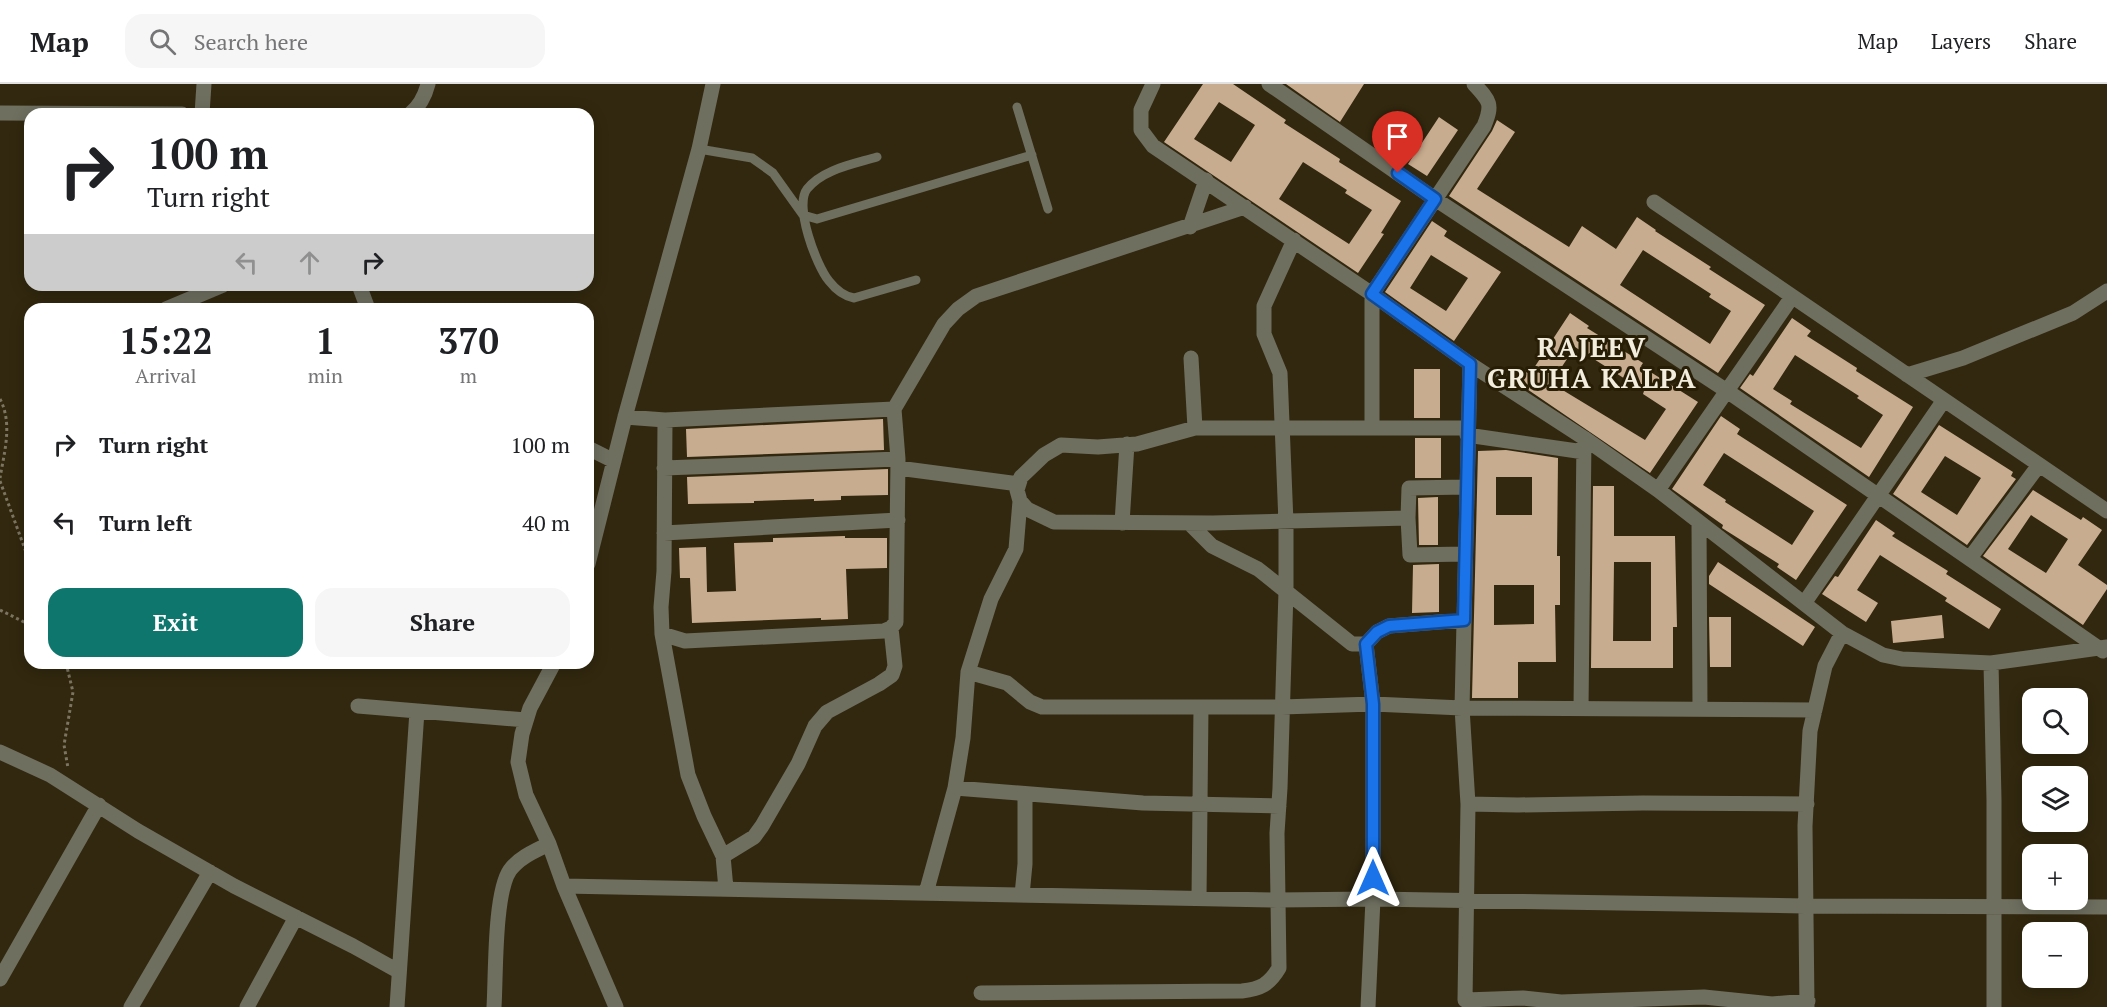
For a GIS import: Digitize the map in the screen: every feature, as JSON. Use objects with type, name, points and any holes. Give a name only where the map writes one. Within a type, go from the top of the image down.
[{"type":"street","points":[[202,108],[204,84]]},
{"type":"street","points":[[417,108],[426,94],[428,84]]},
{"type":"street","points":[[594,540],[625,417],[699,149],[714,84]]},
{"type":"street","points":[[1153,84],[1141,110],[1142,130],[1153,146],[1372,294],[1584,445],[1658,490],[1842,633],[1883,655],[1902,659],[1991,663],[2105,650]]},
{"type":"street","points":[[1269,84],[1435,199],[1727,391],[2105,650]]},
{"type":"street","points":[[1372,428],[1372,294],[1484,126],[1490,111],[1487,97],[1474,84]]},
{"type":"street","points":[[0,112],[24,112]]},
{"type":"street","points":[[1190,226],[1206,180]]},
{"type":"street","points":[[1654,202],[2107,511]]},
{"type":"street","points":[[662,634],[685,641],[884,632],[891,628],[896,622],[898,520],[898,464],[894,409],[944,324],[958,309],[976,296],[1245,207]]},
{"type":"street","points":[[981,993],[1242,992],[1260,989],[1272,979],[1279,968],[1277,900],[1286,523],[1280,373],[1264,334],[1264,306],[1294,240]]},
{"type":"street","points":[[180,303],[209,291]]},
{"type":"street","points":[[1907,375],[1963,358],[2073,313],[2107,291]]},
{"type":"street","points":[[1658,490],[1792,297]]},
{"type":"street","points":[[1191,358],[1196,428]]},
{"type":"street","points":[[1470,364],[1462,708],[1468,804],[1465,1000],[1523,998],[1551,1004],[1704,997],[1772,1004],[1807,1004],[1805,906],[1810,731],[1825,666],[1842,633]]},
{"type":"street","points":[[1805,602],[1944,400]]},
{"type":"street","points":[[625,417],[665,420],[894,409]]},
{"type":"street","points":[[665,420],[662,634],[688,775],[723,856],[726,889]]},
{"type":"street","points":[[926,893],[955,788],[963,738],[968,672],[991,599],[1016,549],[1020,501],[1017,490],[1021,477],[1044,456],[1061,445],[1098,447],[1137,444],[1196,428],[1372,428],[1467,431],[1584,445]]},
{"type":"street","points":[[1122,523],[1127,444]]},
{"type":"street","points":[[1581,709],[1584,445]]},
{"type":"street","points":[[594,451],[614,461]]},
{"type":"street","points":[[664,468],[898,464],[1019,484]]},
{"type":"street","points":[[1970,558],[2039,465]]},
{"type":"street","points":[[1465,554],[1410,555],[1408,488],[1466,487]]},
{"type":"street","points":[[1020,501],[1027,509],[1054,522],[1286,523],[1408,518]]},
{"type":"street","points":[[664,532],[898,520]]},
{"type":"street","points":[[1189,523],[1212,546],[1258,569],[1352,644],[1366,644],[1377,632],[1389,626],[1464,620]]},
{"type":"street","points":[[1699,523],[1700,709]]},
{"type":"street","points":[[723,856],[754,837],[762,826],[798,764],[816,726],[827,712],[892,675],[895,666],[891,628]]},
{"type":"street","points":[[1366,644],[1373,704],[1373,899],[1368,1007]]},
{"type":"street","points":[[1991,663],[1994,800],[1994,1007]]},
{"type":"street","points":[[551,669],[530,708],[522,734],[518,762],[526,795],[549,844],[564,886],[616,1007]]},
{"type":"street","points":[[968,672],[1007,683],[1030,702],[1042,707],[1282,707],[1373,704],[1462,708],[1815,710]]},
{"type":"street","points":[[358,706],[526,720]]},
{"type":"street","points":[[1199,899],[1201,707]]},
{"type":"street","points":[[397,1007],[417,711]]},
{"type":"street","points":[[0,752],[50,775],[138,831],[210,872],[398,971]]},
{"type":"street","points":[[955,788],[1143,803],[1279,806]]},
{"type":"street","points":[[1022,895],[1025,864],[1025,794]]},
{"type":"street","points":[[1468,804],[1518,806],[1643,803],[1807,804]]},
{"type":"street","points":[[0,979],[99,805]]},
{"type":"street","points":[[494,1007],[499,900],[509,871],[520,860],[549,844]]},
{"type":"street","points":[[131,1007],[210,872]]},
{"type":"street","points":[[564,886],[1199,899],[2107,907]]},
{"type":"street","points":[[247,1007],[296,917]]},
{"type":"lane","points":[[1017,107],[1048,209]]},
{"type":"lane","points":[[699,149],[752,158],[772,173],[803,215],[813,248],[828,280],[844,297],[854,298],[916,280]]},
{"type":"lane","points":[[803,215],[805,192],[820,177],[878,156]]},
{"type":"lane","points":[[803,215],[817,219],[1032,156]]},
{"type":"path","points":[[0,399],[4,406],[8,431],[0,480],[24,546]]},
{"type":"path","points":[[0,610],[24,622]]},
{"type":"path","points":[[67,669],[73,692],[64,745],[71,788]]},
{"type":"building","points":[[1203,84],[1233,84],[1286,120],[1284,123],[1340,159],[1339,162],[1401,201],[1381,233],[1384,234],[1358,273],[1164,142]],"holes":[[[1219,102],[1255,125],[1231,162],[1194,139]],[[1303,162],[1347,190],[1345,193],[1372,210],[1349,244],[1279,199]]]},
{"type":"building","points":[[1286,84],[1364,84],[1340,122]]},
{"type":"building","points":[[1439,117],[1458,130],[1427,176],[1408,164]]},
{"type":"building","points":[[1497,120],[1515,132],[1477,189],[1569,247],[1582,226],[1616,249],[1637,217],[1711,267],[1709,269],[1765,305],[1718,373],[1449,196]],"holes":[[[1643,250],[1711,294],[1709,297],[1731,311],[1710,344],[1620,285]]]},
{"type":"building","points":[[1432,221],[1447,231],[1444,236],[1501,272],[1454,341],[1385,292]],"holes":[[[1431,255],[1468,278],[1446,311],[1410,288]]]},
{"type":"building","points":[[1570,313],[1589,326],[1587,328],[1643,363],[1641,366],[1698,402],[1650,473],[1518,383],[1527,368],[1532,371]],"holes":[[[1575,347],[1644,391],[1643,394],[1666,409],[1645,440],[1551,383]]]},
{"type":"building","points":[[1792,318],[1811,331],[1807,336],[1857,368],[1856,371],[1913,407],[1869,477],[1740,388],[1750,374],[1753,376]],"holes":[[[1795,355],[1859,396],[1857,398],[1883,415],[1861,448],[1790,404],[1792,401],[1773,389]]]},
{"type":"building","points":[[1414,369],[1440,369],[1440,418],[1414,418]]},
{"type":"building","points":[[1721,416],[1740,429],[1737,434],[1847,505],[1796,580],[1777,567],[1779,564],[1722,528],[1723,525],[1672,489]],"holes":[[[1724,453],[1814,511],[1792,545],[1703,485]]]},
{"type":"building","points":[[883,419],[884,450],[687,457],[686,429]]},
{"type":"building","points":[[1939,425],[2013,472],[2011,476],[2016,479],[1967,545],[1893,494]],"holes":[[[1945,456],[1981,478],[1957,515],[1921,492]]]},
{"type":"building","points":[[1415,438],[1441,438],[1441,478],[1415,478]]},
{"type":"building","points":[[1506,450],[1558,458],[1557,556],[1560,556],[1560,605],[1555,605],[1556,662],[1518,662],[1518,698],[1472,698],[1478,451]],"holes":[[[1496,477],[1532,477],[1532,515],[1496,515]],[[1494,585],[1534,585],[1534,624],[1494,625]]]},
{"type":"building","points":[[888,469],[888,495],[841,496],[841,500],[688,504],[687,477]]},
{"type":"building","points":[[1593,486],[1614,486],[1614,536],[1675,536],[1677,627],[1673,627],[1673,668],[1591,668]],"holes":[[[1614,562],[1651,562],[1651,641],[1613,641]]]},
{"type":"building","points":[[2033,490],[2081,520],[2083,517],[2102,530],[2078,565],[2107,585],[2107,589],[2083,625],[1983,556]],"holes":[[[2031,515],[2068,539],[2046,573],[2008,549]]]},
{"type":"building","points":[[1438,497],[1438,545],[1419,545],[1418,498]]},
{"type":"building","points":[[1876,520],[1895,533],[1892,536],[1948,571],[1946,574],[2001,609],[1989,629],[1945,601],[1947,598],[1880,555],[1857,590],[1878,603],[1866,622],[1822,594],[1835,576],[1838,577]]},
{"type":"building","points":[[845,536],[845,538],[887,538],[887,568],[846,569],[848,619],[692,623],[690,578],[680,578],[679,548],[706,547],[707,592],[736,591],[734,543],[773,542],[773,538]]},
{"type":"building","points":[[1718,562],[1815,627],[1803,646],[1709,584],[1709,576]]},
{"type":"building","points":[[1439,564],[1439,612],[1412,613],[1413,565]]},
{"type":"building","points":[[1942,615],[1944,638],[1893,643],[1891,621]]},
{"type":"building","points":[[1709,617],[1731,617],[1731,667],[1710,667]]},
{"type":"district","name":"RAJEEV GRUHA KALPA","points":[[1592,364]]},
{"type":"route","points":[[1373,878],[1373,704],[1366,644],[1377,632],[1389,626],[1464,620],[1470,364],[1372,294],[1435,199],[1398,173]]}]
